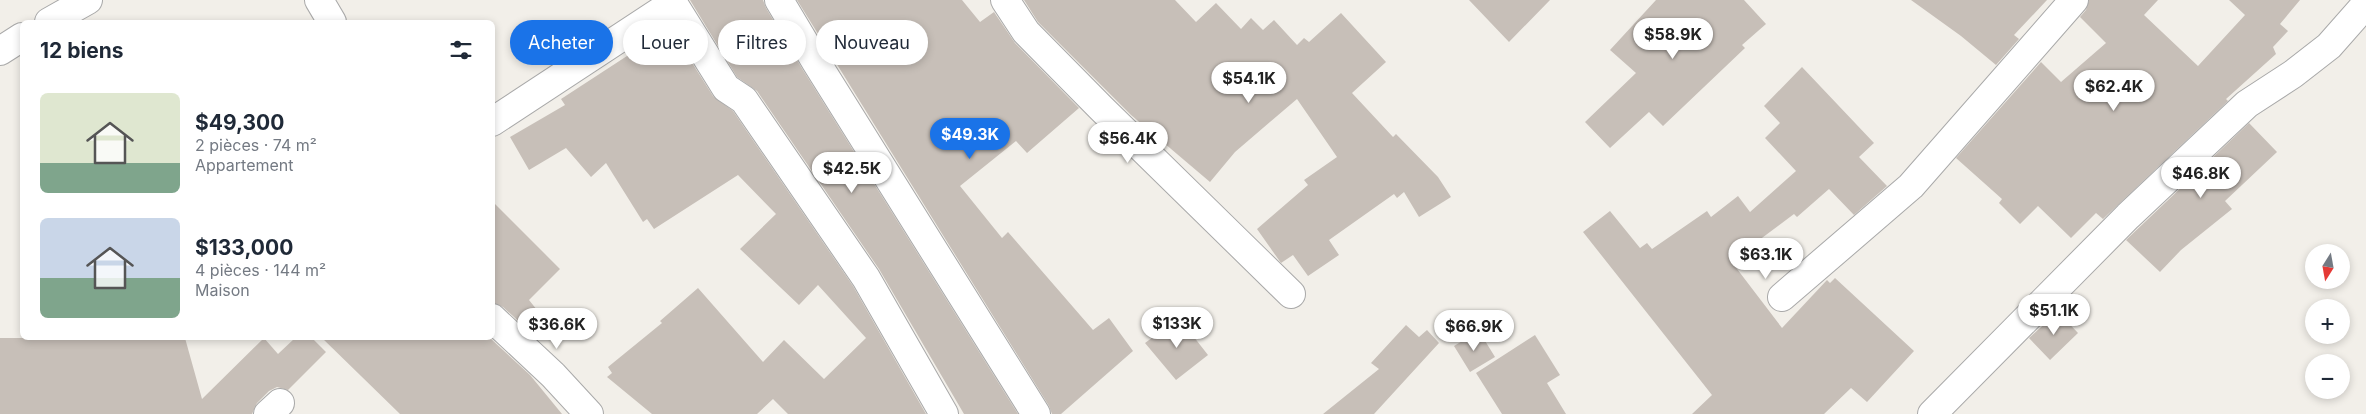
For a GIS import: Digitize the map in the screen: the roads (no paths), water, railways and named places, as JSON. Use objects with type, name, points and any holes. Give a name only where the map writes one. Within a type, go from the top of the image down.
[{"type":"street","points":[[53,20],[88,0]]},
{"type":"street","points":[[319,0],[331,20]]},
{"type":"street","points":[[779,0],[821,71],[1036,414]]},
{"type":"street","points":[[1005,0],[1033,39],[1291,294]]},
{"type":"street","points":[[1782,297],[1911,186],[2074,0]]},
{"type":"street","points":[[495,120],[673,3],[726,88],[744,100],[866,278],[944,414]]},
{"type":"street","points":[[1932,414],[2128,216],[2247,104],[2293,74],[2329,46],[2366,4]]},
{"type":"street","points":[[0,51],[20,38]]},
{"type":"street","points":[[495,321],[553,375],[589,414]]}]
